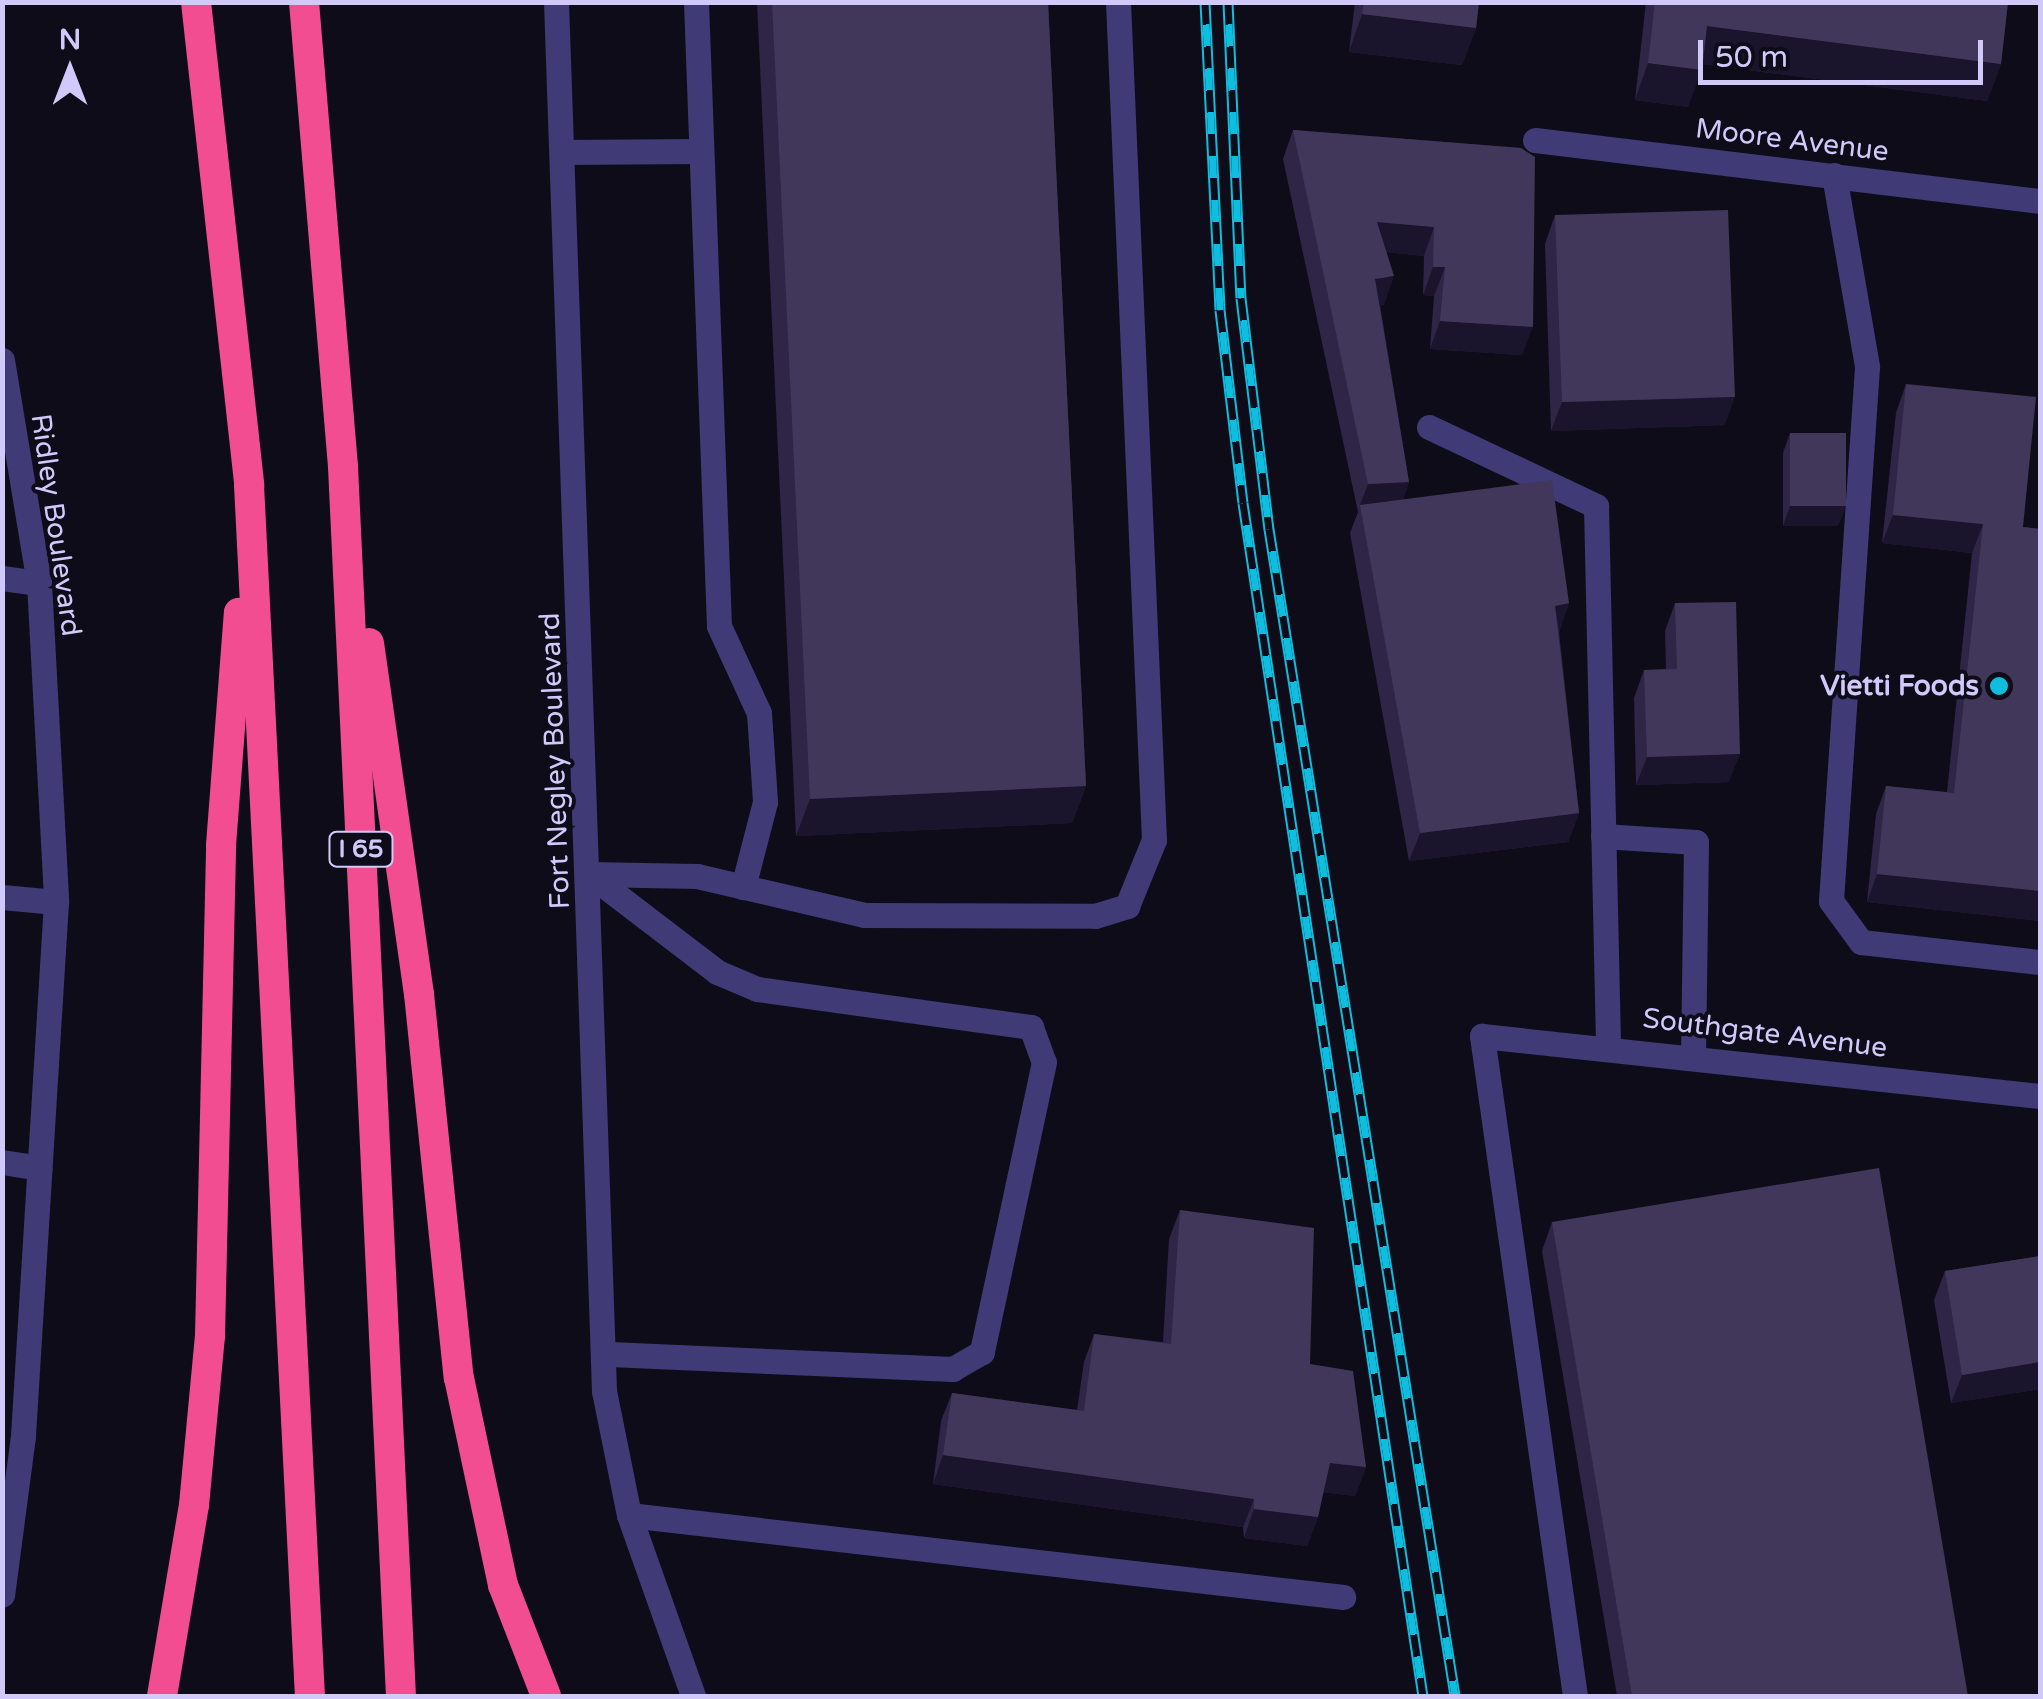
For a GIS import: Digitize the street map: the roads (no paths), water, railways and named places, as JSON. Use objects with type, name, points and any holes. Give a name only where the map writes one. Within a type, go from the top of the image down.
[{"type":"highway","points":[[196,2],[249,485],[310,1696]]},
{"type":"highway","name":"I 65","points":[[304,2],[343,466],[401,1696]]},
{"type":"highway","points":[[343,466],[419,994],[458,1378],[503,1585],[546,1696]]},
{"type":"highway","points":[[162,1696],[194,1504],[210,1336],[221,845],[249,485]]},
{"type":"street","name":"Fort Negley Boulevard","points":[[556,2],[603,1354],[630,1515],[693,1696]]},
{"type":"street","points":[[696,2],[720,626],[759,713],[764,784],[743,887]]},
{"type":"street","points":[[589,874],[697,876],[864,915],[1095,916],[1126,906],[1144,874],[1154,840],[1118,2]]},
{"type":"street","name":"Moore Avenue","points":[[1535,140],[2040,201]]},
{"type":"street","points":[[562,152],[701,151]]},
{"type":"street","points":[[1834,174],[1867,367],[1831,900],[1861,942],[2040,962]]},
{"type":"street","name":"Ridley Boulevard","points":[[2,360],[39,582],[56,902],[40,1168],[12,1435],[2,1594]]},
{"type":"street","points":[[1429,427],[1596,506],[1608,1044]]},
{"type":"street","points":[[2,578],[39,582]]},
{"type":"street","points":[[1603,836],[1696,842],[1693,1054]]},
{"type":"street","points":[[589,874],[718,972],[757,989],[1032,1027],[1044,1062],[982,1352],[953,1369],[603,1354]]},
{"type":"street","points":[[2,897],[56,902]]},
{"type":"street","name":"Southgate Avenue","points":[[1575,1696],[1482,1036],[1608,1044],[2040,1096]]},
{"type":"street","points":[[2,1162],[40,1168]]},
{"type":"street","points":[[630,1515],[1343,1597]]},
{"type":"railway","points":[[1205,2],[1220,310],[1243,503],[1423,1696]]},
{"type":"railway","points":[[1228,2],[1241,298],[1269,529],[1455,1696]]},
{"type":"place","name":"Vietti Foods","points":[[1999,686]]}]
